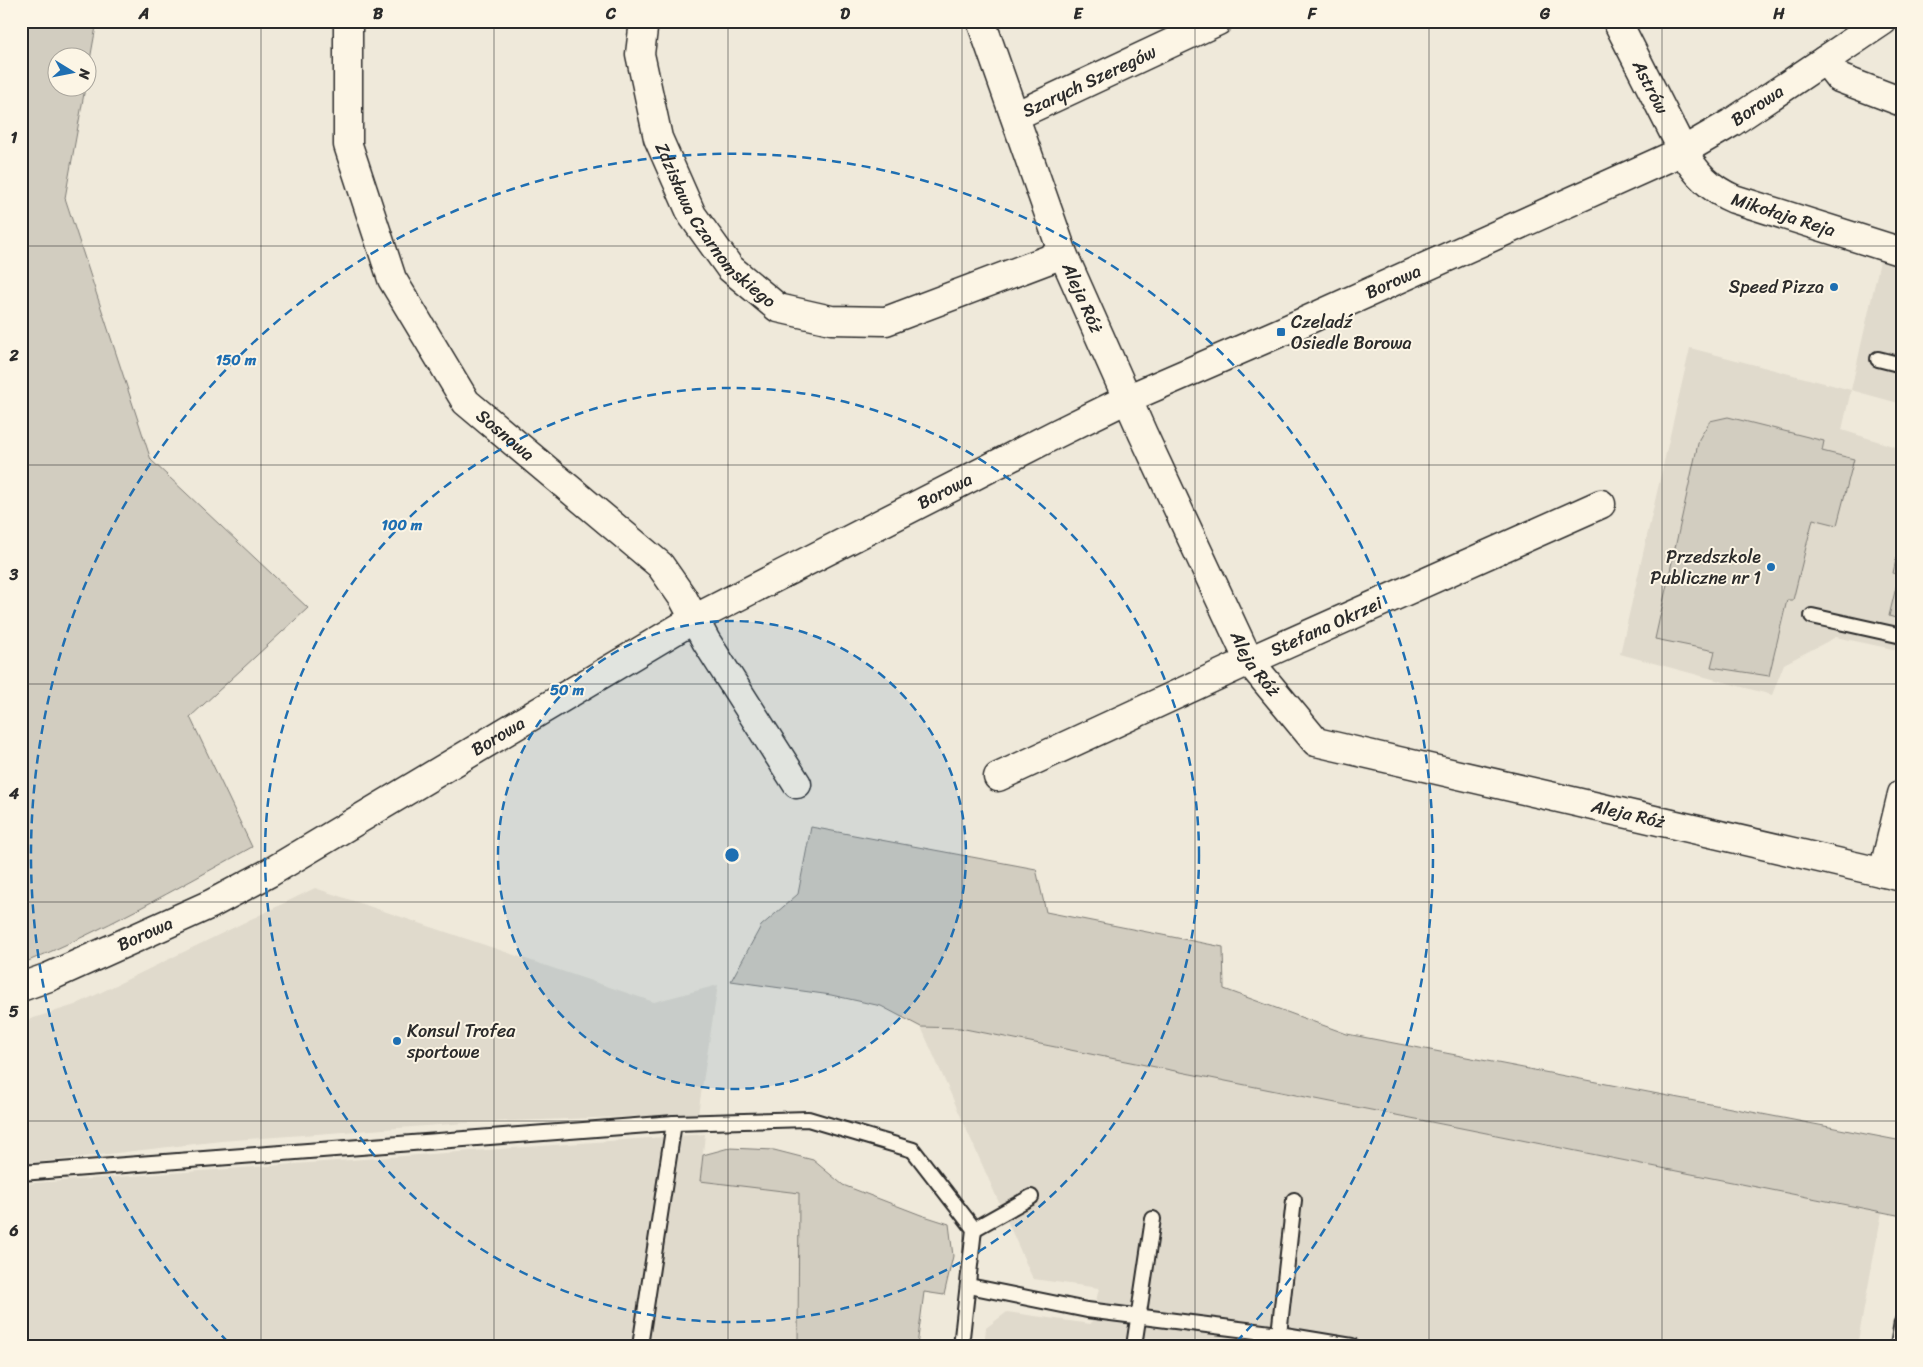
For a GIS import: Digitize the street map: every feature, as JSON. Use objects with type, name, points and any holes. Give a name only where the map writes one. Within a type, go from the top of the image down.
[{"type":"street","name":"Sosnowa","points":[[348,21],[348,145],[392,279],[466,402],[660,565],[683,598],[694,619],[797,784]]},
{"type":"street","name":"Zdzisława Czarnomskiego","points":[[644,21],[640,54],[658,138],[692,215],[730,268],[778,308],[831,320],[886,320],[1063,254]]},
{"type":"street","name":"Aleja Róż","points":[[981,21],[1063,254],[1127,399],[1249,661],[1316,742],[1892,875]]},
{"type":"street","name":"Szarych Szeregów","points":[[1015,116],[1218,21]]},
{"type":"street","name":"Astrów","points":[[1617,21],[1683,151]]},
{"type":"street","name":"Borowa","points":[[21,987],[49,977],[211,904],[269,873],[694,619],[1127,399],[1683,151],[1731,123],[1883,21]]},
{"type":"street","points":[[1825,60],[1839,78],[1902,102]]},
{"type":"street","name":"Mikołaja Reja","points":[[1683,151],[1694,171],[1722,194],[1902,252]]},
{"type":"street","name":"Stefana Okrzei","points":[[998,778],[1249,661],[1601,504]]},
{"type":"street","points":[[1892,875],[1902,794]]},
{"type":"lane","points":[[1878,359],[1902,365]]},
{"type":"lane","points":[[1812,616],[1902,636]]},
{"type":"lane","points":[[21,1173],[674,1123],[808,1119],[913,1150],[974,1229],[961,1346]]},
{"type":"lane","points":[[640,1346],[674,1123]]},
{"type":"lane","points":[[974,1229],[1032,1197]]},
{"type":"lane","points":[[1279,1334],[1294,1200]]},
{"type":"lane","points":[[1134,1346],[1153,1219]]},
{"type":"lane","points":[[969,1286],[1087,1310],[1279,1334],[1352,1346]]},
{"type":"lane","points":[[1898,1346],[1902,1322]]},
{"type":"shaded area","points":[[21,21],[97,21],[92,48],[48,48],[48,98],[83,98],[65,198],[151,460],[308,608],[190,717],[252,847],[109,924],[21,964]]},
{"type":"shaded area","name":"Speed Pizza","points":[[1880,261],[1902,268],[1902,404],[1851,390]]},
{"type":"shaded area","name":"Przedszkole Publiczne nr 1","points":[[1690,348],[1851,390],[1842,430],[1902,449],[1902,651],[1836,637],[1784,664],[1772,695],[1620,654]]},
{"type":"shaded area","points":[[1728,417],[1824,441],[1822,451],[1854,459],[1837,525],[1813,519],[1793,600],[1787,600],[1769,676],[1711,667],[1715,651],[1655,639],[1699,439],[1710,421]]},
{"type":"shaded area","points":[[1902,533],[1902,620],[1889,616],[1899,575],[1893,573]]},
{"type":"shaded area","points":[[811,827],[1036,869],[1046,912],[1223,947],[1224,989],[1347,1034],[1902,1141],[1902,1216],[960,1028],[921,1027],[881,1006],[831,995],[731,981],[761,926],[798,894]]},
{"type":"shaded area","points":[[315,888],[654,1002],[718,985],[698,1114],[466,1123],[221,1141],[21,1164],[21,1022],[75,1005]]},
{"type":"shaded area","points":[[921,1027],[960,1028],[1882,1212],[1857,1346],[984,1346],[986,1328],[1007,1312],[1091,1324],[1099,1288],[1033,1279]]},
{"type":"shaded area","points":[[705,1134],[700,1181],[799,1192],[798,1346],[21,1346],[21,1184]]},
{"type":"shaded area","points":[[729,1148],[774,1150],[813,1160],[843,1185],[949,1224],[953,1256],[944,1295],[924,1292],[917,1346],[798,1346],[799,1193],[700,1181],[703,1155]]},
{"type":"place","name":"Speed Pizza","points":[[1834,287]]},
{"type":"place","name":"Czeladź Osiedle Borowa","points":[[1281,332]]},
{"type":"place","name":"Przedszkole Publiczne nr 1","points":[[1771,567]]},
{"type":"place","name":"Konsul Trofea sportowe","points":[[397,1041]]}]
